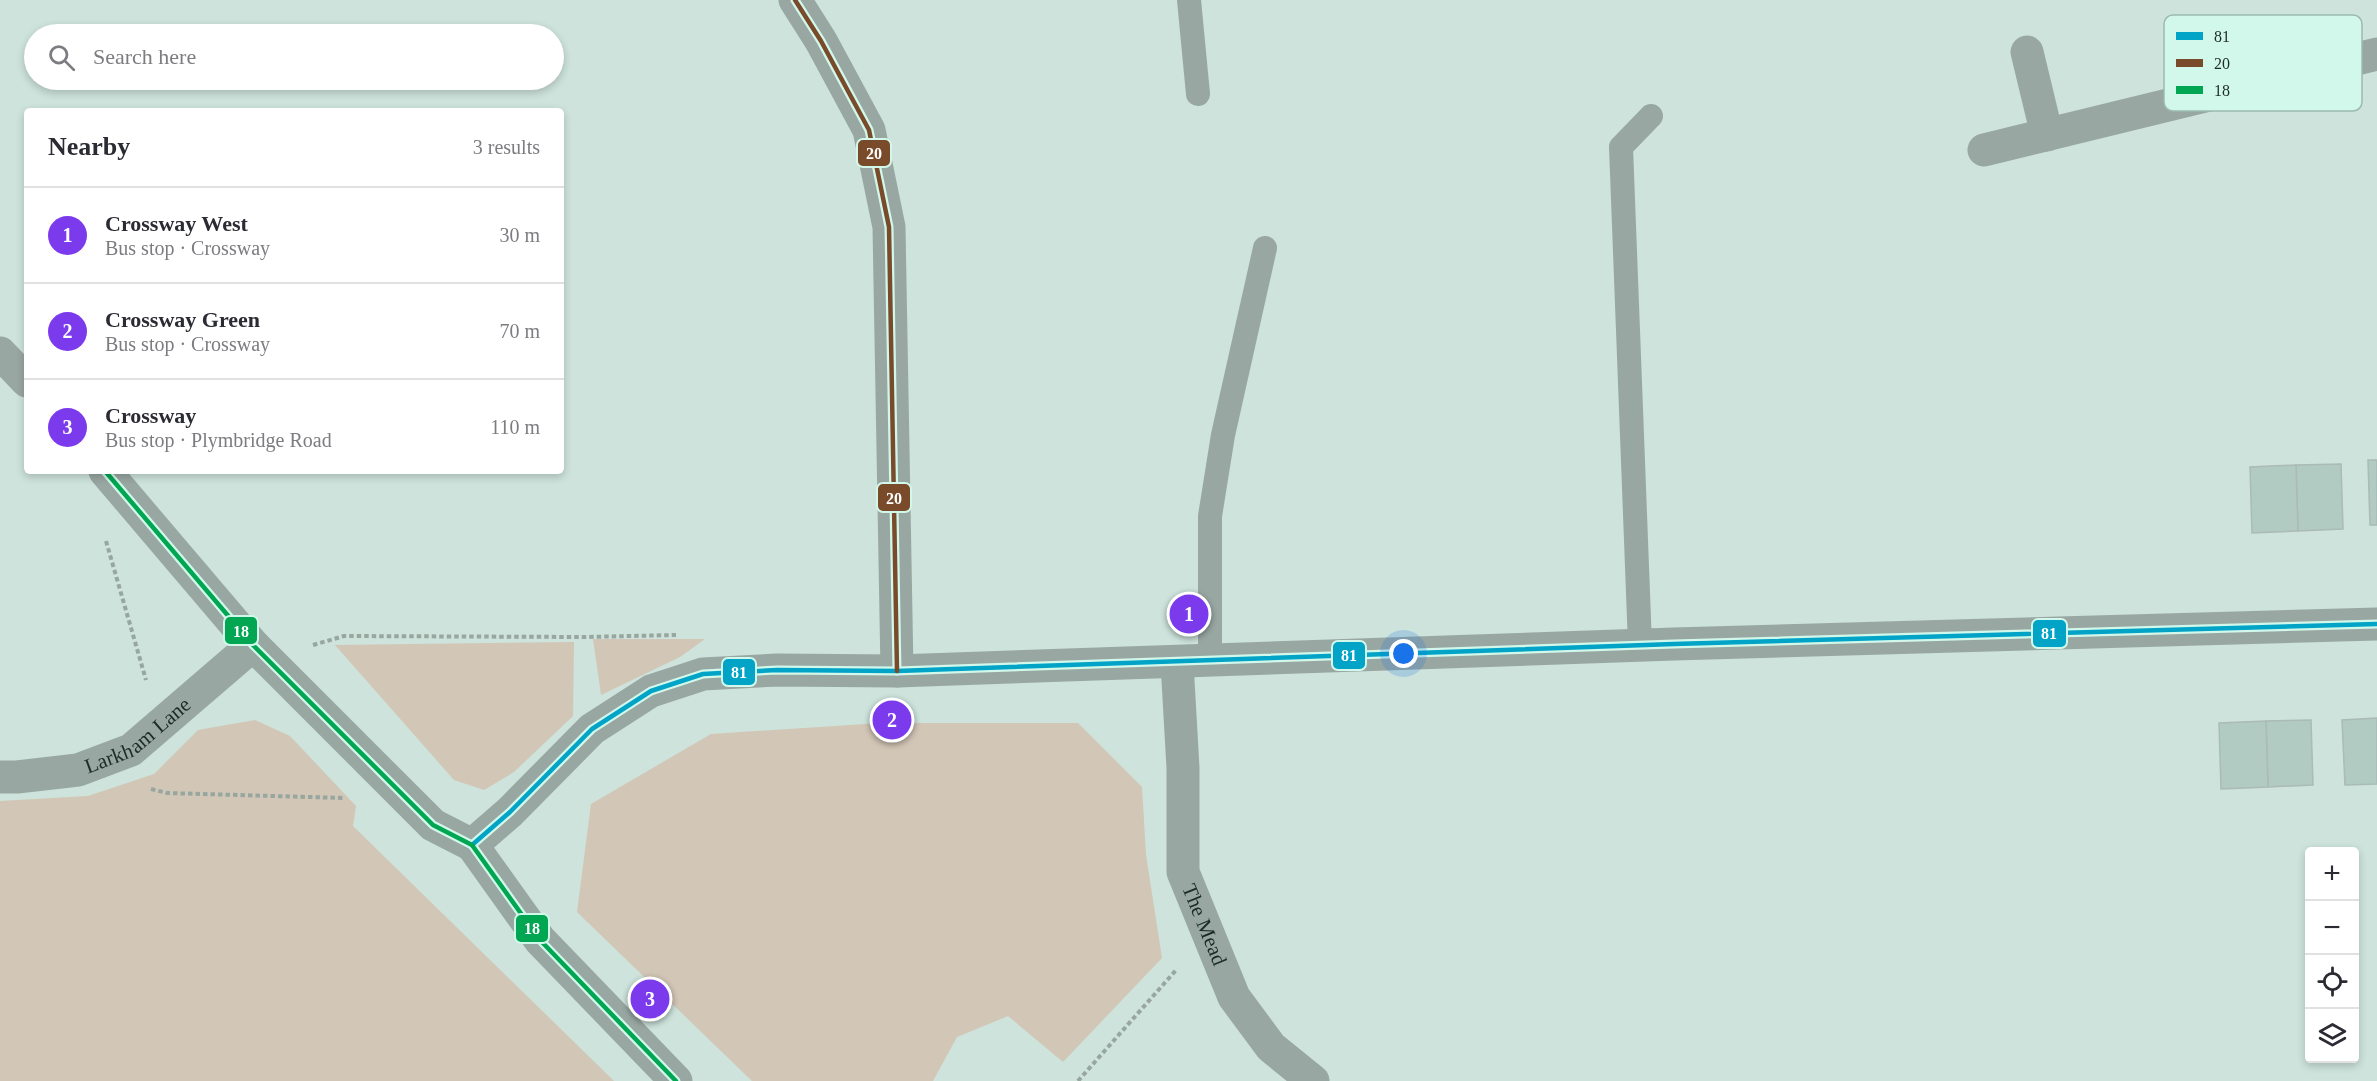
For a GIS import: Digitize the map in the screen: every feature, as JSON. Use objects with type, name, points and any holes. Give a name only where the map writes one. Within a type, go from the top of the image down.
[{"type":"street","points":[[795,0],[821,41],[869,130],[889,226],[897,671]]},
{"type":"street","points":[[2027,52],[2047,135]]},
{"type":"street","points":[[2362,58],[2377,54]]},
{"type":"street","points":[[1984,150],[2164,106]]},
{"type":"street","points":[[0,353],[24,378]]},
{"type":"street","points":[[107,474],[260,652],[433,825],[472,845],[540,940],[676,1081]]},
{"type":"street","points":[[472,845],[510,812],[592,729],[651,691],[703,674],[777,670],[897,671],[1177,663],[1640,645],[2377,624]]},
{"type":"street","name":"Larkham Lane","points":[[0,777],[78,770],[131,750],[160,725],[260,652]]},
{"type":"street","name":"The Mead","points":[[1177,663],[1183,768],[1183,872],[1234,997],[1271,1047],[1313,1081]]},
{"type":"lane","points":[[1189,0],[1197,94]]},
{"type":"lane","points":[[1640,645],[1622,147],[1651,116]]},
{"type":"lane","points":[[1210,661],[1210,516],[1223,435],[1265,248]]},
{"type":"path","points":[[107,474],[97,511],[160,725]]},
{"type":"path","points":[[260,652],[344,636],[586,637],[688,634]]},
{"type":"path","points":[[145,787],[167,793],[362,798],[387,779]]},
{"type":"path","points":[[1078,1081],[1208,933]]},
{"type":"shaded area","points":[[593,639],[705,639],[680,657],[601,695]]},
{"type":"shaded area","points":[[574,642],[573,716],[514,772],[484,790],[454,780],[335,645]]},
{"type":"shaded area","points":[[255,720],[290,736],[356,806],[353,826],[614,1081],[0,1081],[0,801],[88,796],[154,774],[198,730]]},
{"type":"shaded area","points":[[881,723],[1078,723],[1142,787],[1146,855],[1162,958],[1063,1062],[1008,1016],[957,1037],[933,1081],[752,1081],[577,912],[591,804],[711,734]]},
{"type":"building","points":[[2368,460],[2377,460],[2377,525],[2370,525]]},
{"type":"building","points":[[2341,464],[2343,529],[2298,531],[2296,465]]},
{"type":"building","points":[[2296,465],[2298,531],[2252,533],[2250,467]]},
{"type":"building","points":[[2377,718],[2377,784],[2345,785],[2342,720]]},
{"type":"building","points":[[2311,720],[2313,785],[2268,787],[2266,721]]},
{"type":"building","points":[[2266,721],[2268,787],[2221,789],[2219,723]]},
{"type":"transit line","name":"20","points":[[795,0],[821,41],[869,130],[889,227],[897,671]]},
{"type":"transit line","name":"18","points":[[108,474],[253,645],[433,825],[472,845],[540,940],[676,1081]]},
{"type":"transit line","name":"81","points":[[472,845],[510,812],[592,729],[651,691],[703,674],[777,670],[897,671],[1674,644],[2377,624]]},
{"type":"place","name":"Crossway West","points":[[1189,614]]},
{"type":"place","name":"Crossway Green","points":[[892,720]]},
{"type":"place","name":"Crossway","points":[[650,999]]}]
